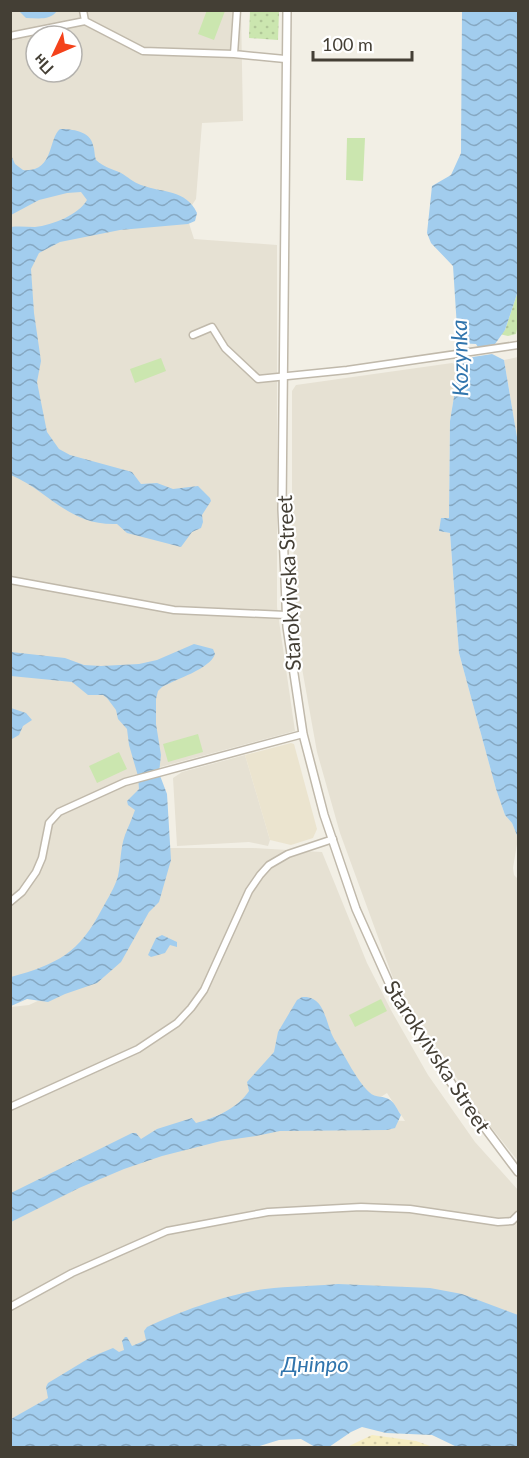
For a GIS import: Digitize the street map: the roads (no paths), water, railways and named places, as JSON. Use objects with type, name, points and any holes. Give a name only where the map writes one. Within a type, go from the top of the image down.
[{"type":"street","points":[[82,10],[85,21]]},
{"type":"street","points":[[234,54],[237,10]]},
{"type":"street","name":"Starokyivska Street","points":[[286,10],[282,509],[286,615],[303,734],[313,776],[356,909],[390,985],[452,1084],[519,1172]]},
{"type":"street","points":[[10,36],[85,21],[143,51],[234,54],[285,59]]},
{"type":"street","points":[[193,335],[212,327],[225,348],[258,379],[284,378],[516,345]]},
{"type":"street","points":[[10,580],[174,610],[286,615]]},
{"type":"street","points":[[10,902],[25,888],[38,867],[49,823],[52,817],[59,812],[125,782],[303,734]]},
{"type":"street","points":[[10,1107],[138,1050],[177,1023],[204,990],[249,891],[260,875],[269,865],[288,854],[333,839]]},
{"type":"street","points":[[10,1307],[72,1273],[167,1231],[256,1214],[361,1208],[410,1209],[498,1222],[512,1221],[519,1215]]},
{"type":"water","points":[[19,11],[57,11],[47,18],[26,18]]},
{"type":"water","points":[[462,11],[518,11],[518,291],[505,330],[495,344],[478,347],[476,344],[458,343],[453,266],[431,243],[427,233],[432,186],[451,175],[461,153]]},
{"type":"water","points":[[60,129],[75,130],[84,134],[91,140],[96,160],[141,185],[180,196],[192,205],[197,213],[195,221],[188,224],[120,230],[60,242],[39,253],[31,269],[41,361],[37,382],[47,432],[59,449],[70,455],[132,472],[141,484],[157,483],[173,489],[198,486],[211,501],[202,515],[201,528],[192,532],[181,547],[127,533],[117,524],[100,523],[72,514],[11,475],[11,227],[35,227],[57,222],[78,210],[87,200],[81,192],[67,193],[39,200],[11,215],[11,155],[15,164],[23,170],[33,170],[45,161]]},
{"type":"water","points":[[492,354],[504,360],[518,443],[518,838],[512,823],[505,815],[496,789],[459,653],[450,533],[439,531],[441,518],[449,518],[450,421],[459,366],[473,357]]},
{"type":"water","points":[[194,644],[213,649],[215,654],[212,659],[200,669],[162,687],[156,699],[156,724],[161,755],[159,773],[167,794],[171,860],[159,902],[149,912],[121,962],[97,983],[48,1002],[27,999],[11,1006],[11,977],[42,967],[66,955],[85,936],[93,924],[117,880],[123,840],[135,810],[128,805],[127,801],[139,789],[127,729],[118,719],[116,710],[107,698],[103,695],[88,695],[72,682],[11,676],[11,652],[65,658],[84,665],[101,666],[139,664],[157,660]]},
{"type":"water","points":[[11,708],[26,713],[32,720],[23,726],[19,735],[12,739]]},
{"type":"water","points":[[162,935],[177,942],[177,947],[170,945],[165,953],[151,957],[148,955],[156,938]]},
{"type":"water","points":[[302,997],[310,998],[321,1006],[332,1036],[365,1087],[372,1094],[388,1099],[395,1105],[401,1115],[395,1128],[280,1131],[221,1141],[162,1156],[124,1169],[79,1188],[11,1222],[11,1193],[132,1133],[136,1133],[141,1139],[157,1129],[192,1118],[196,1123],[211,1118],[239,1102],[249,1091],[247,1082],[274,1052],[278,1032],[297,1000]]},
{"type":"water","name":"Дніпро","points":[[338,1284],[430,1288],[462,1294],[518,1315],[518,1447],[457,1447],[432,1435],[386,1433],[362,1427],[329,1447],[315,1447],[301,1439],[279,1440],[253,1448],[11,1447],[11,1419],[48,1398],[46,1387],[48,1383],[91,1357],[113,1348],[119,1352],[124,1350],[122,1341],[125,1337],[132,1346],[146,1340],[144,1331],[147,1327],[189,1309],[250,1291]]},
{"type":"water label","name":"Kozynka","points":[[459,358]]}]
